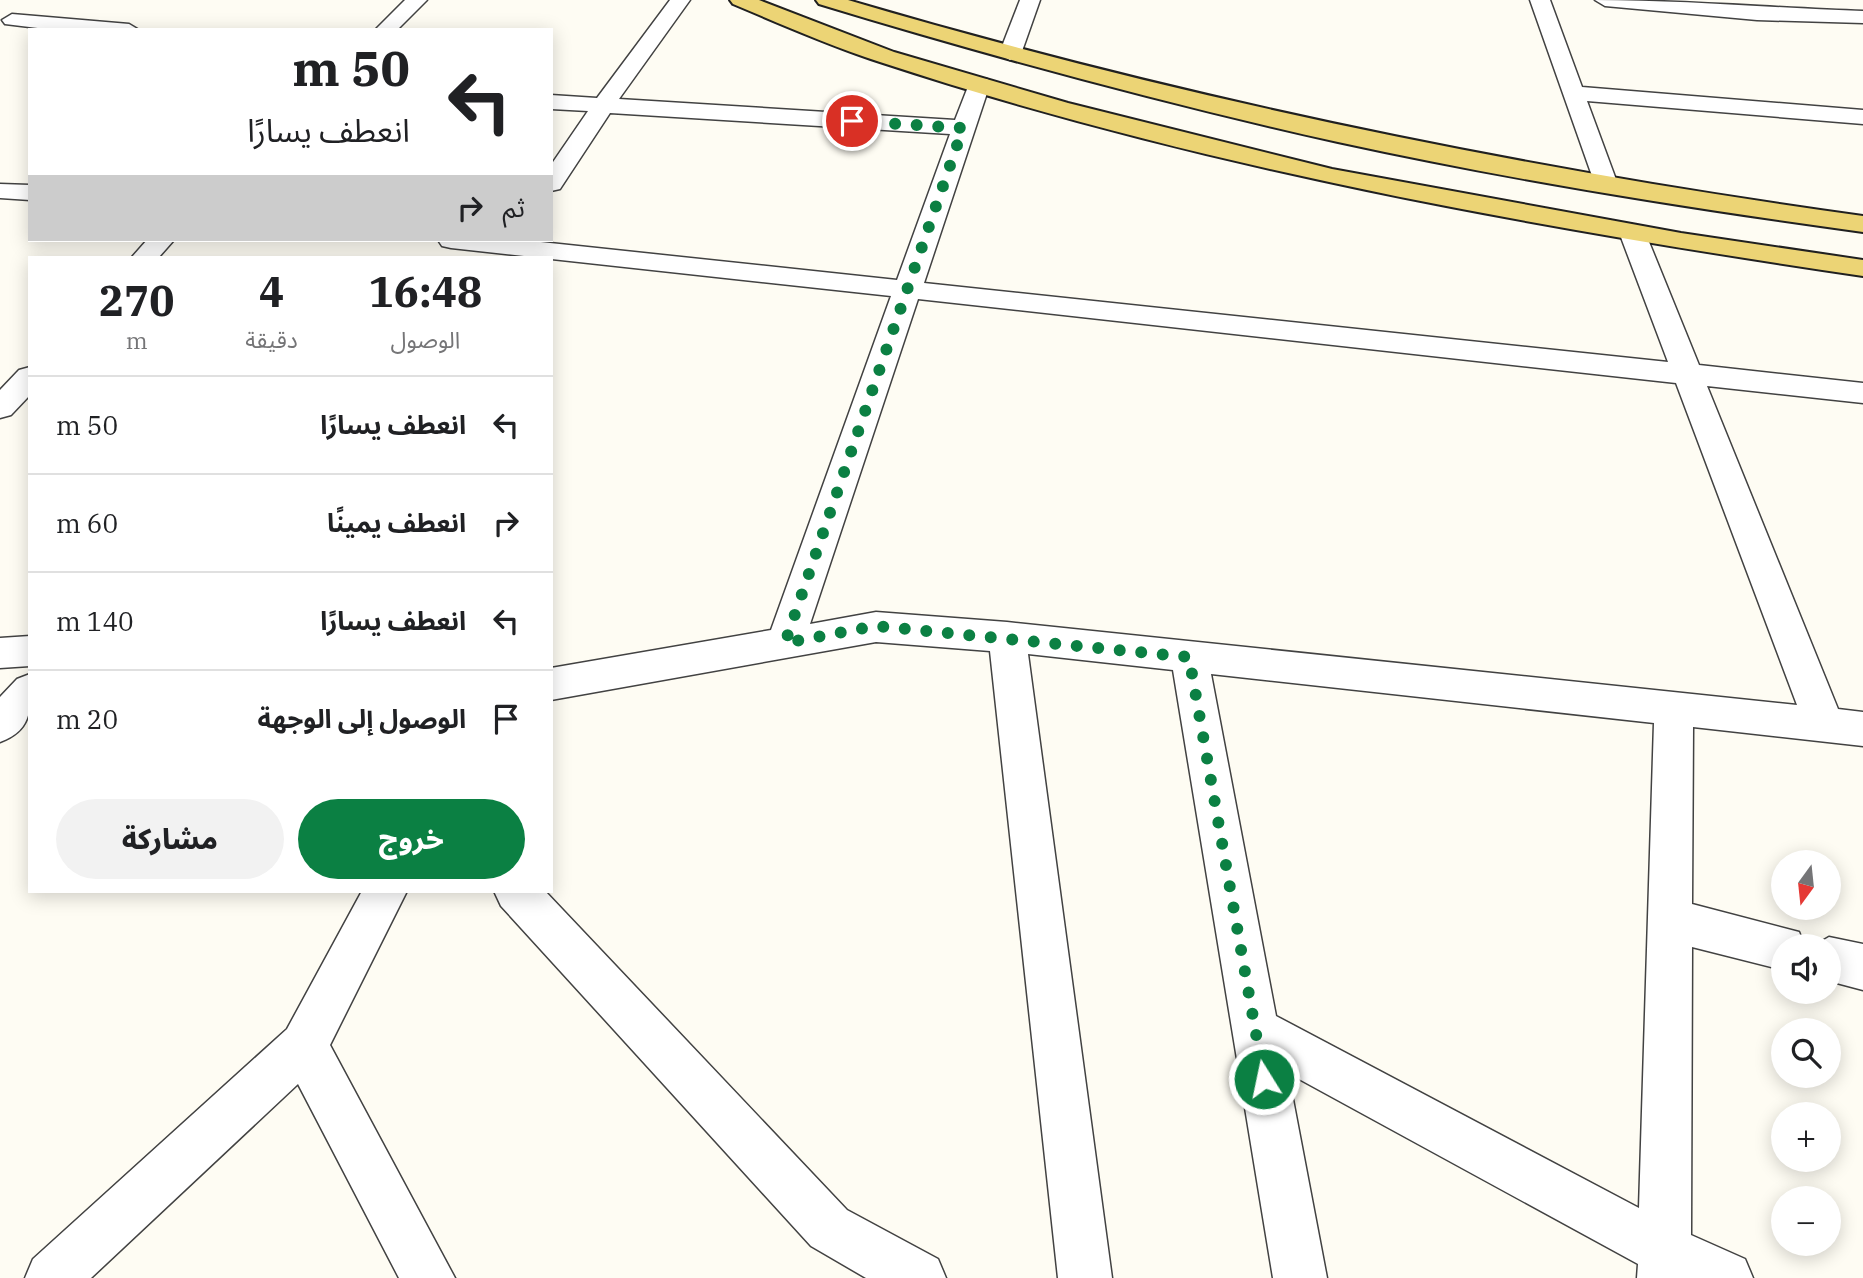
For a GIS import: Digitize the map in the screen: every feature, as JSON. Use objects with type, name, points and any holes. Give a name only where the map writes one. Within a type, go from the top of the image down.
[{"type":"main road","points":[[740,0],[886,57],[1332,177],[1632,232],[1863,268]]},
{"type":"main road","points":[[826,0],[1010,54],[1169,95],[1407,149],[1710,204],[1863,224]]},
{"type":"street","points":[[6,28],[26,0]]},
{"type":"street","points":[[387,28],[417,0]]},
{"type":"street","points":[[553,181],[603,105],[680,0]]},
{"type":"street","points":[[1010,54],[1030,0]]},
{"type":"street","points":[[1540,0],[1606,185]]},
{"type":"street","points":[[1605,0],[1757,14],[1809,8],[1863,17]]},
{"type":"street","points":[[6,28],[28,28]]},
{"type":"street","points":[[785,643],[979,84]]},
{"type":"street","points":[[1573,93],[1863,117]]},
{"type":"street","points":[[553,102],[963,128]]},
{"type":"street","points":[[0,191],[28,193]]},
{"type":"street","points":[[1632,232],[1824,724]]},
{"type":"street","points":[[146,256],[159,242]]},
{"type":"street","points":[[466,242],[1863,393]]},
{"type":"street","points":[[0,408],[28,379]]},
{"type":"street","points":[[553,684],[876,626],[1007,637],[1863,729]]},
{"type":"street","points":[[1007,637],[1085,1278]]},
{"type":"street","points":[[0,653],[28,651]]},
{"type":"street","points":[[1189,657],[1300,1278]]},
{"type":"street","points":[[0,725],[28,692]]},
{"type":"street","points":[[1664,1264],[1674,710]]},
{"type":"street","points":[[52,1278],[304,1046],[384,893]]},
{"type":"street","points":[[518,893],[829,1228],[919,1278]]},
{"type":"street","points":[[1670,920],[1771,945]]},
{"type":"street","points":[[1841,962],[1863,967]]},
{"type":"street","points":[[1255,1030],[1664,1264],[1726,1278]]},
{"type":"street","points":[[304,1046],[428,1278]]},
{"type":"route","points":[[852,121],[963,128],[785,643],[876,626],[1189,657],[1264,1079]]}]
